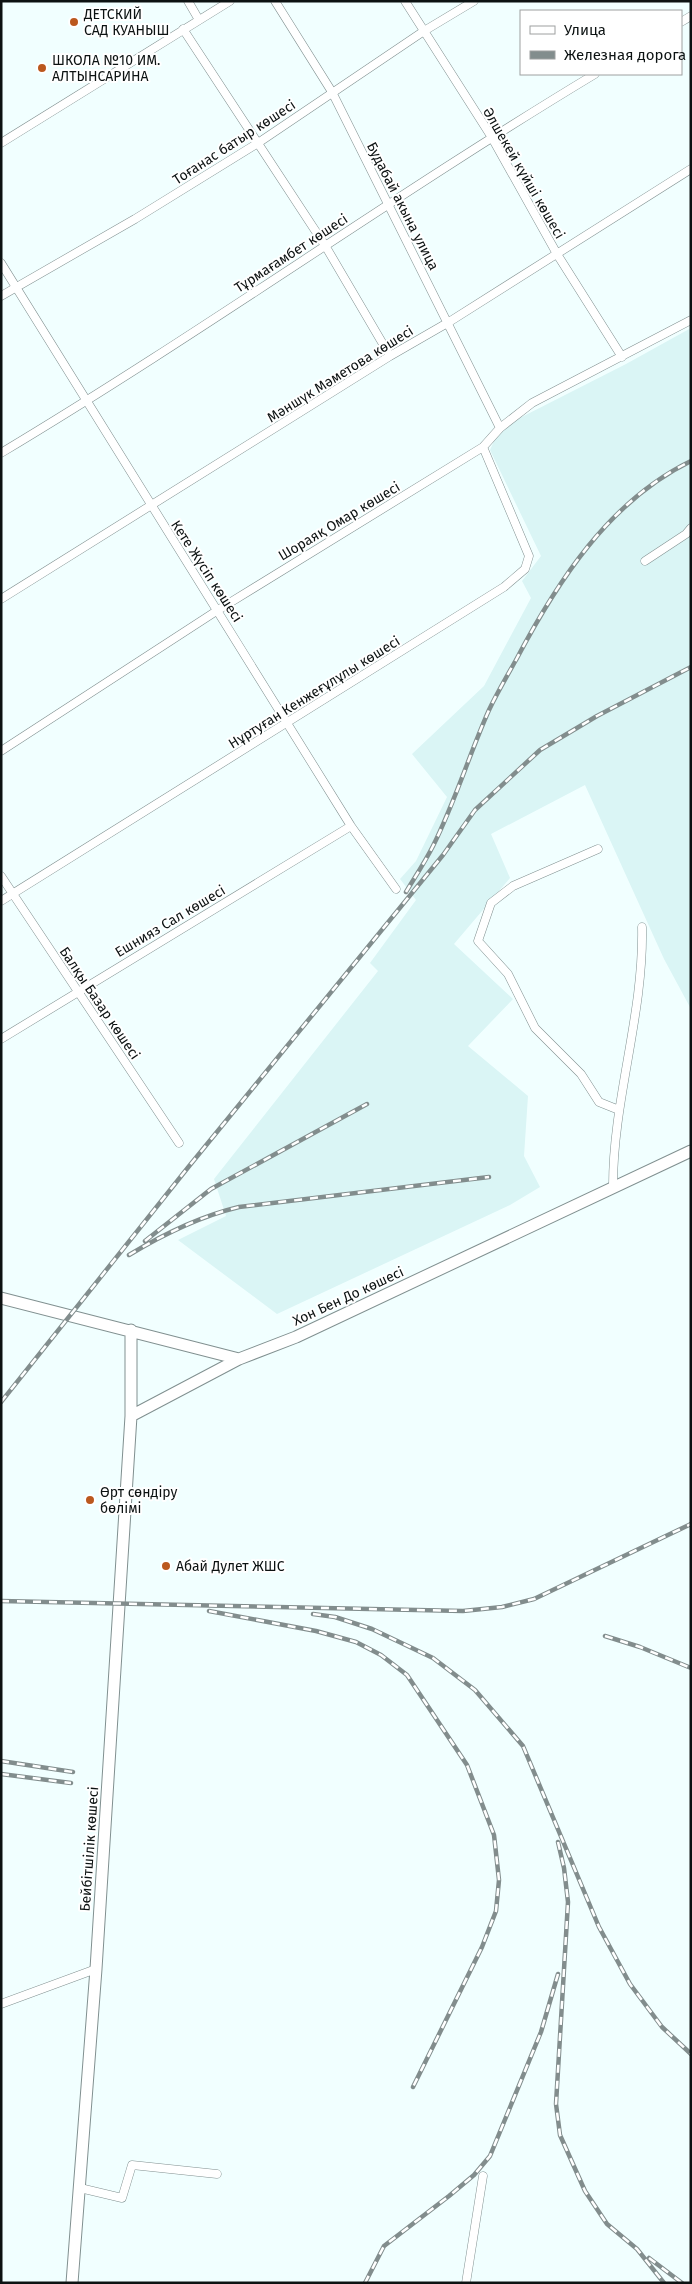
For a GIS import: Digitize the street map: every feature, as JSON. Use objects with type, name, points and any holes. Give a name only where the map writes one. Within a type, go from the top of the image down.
[{"type":"street","points":[[188,1],[200,20]]},
{"type":"street","points":[[1,143],[230,1]]},
{"type":"street","name":"Будабай акына улица","points":[[275,1],[332,92],[500,428]]},
{"type":"street","name":"Әлшекей күйші көшесі","points":[[405,1],[491,136],[557,254],[622,357]]},
{"type":"street","name":"Тоғанас батыр көшесі","points":[[1,296],[16,286],[46,272],[258,143],[424,31],[474,1]]},
{"type":"street","points":[[183,30],[326,247],[390,356]]},
{"type":"street","name":"Тұрмағамбет көшесі","points":[[1,453],[86,402],[326,247],[387,204],[491,136],[593,75]]},
{"type":"street","name":"Мәншүк Мәметова көшесі","points":[[1,599],[691,169]]},
{"type":"street","name":"Кете Жүсіп көшесі","points":[[1,263],[351,826],[396,889]]},
{"type":"street","name":"Шораяқ Омар көшесі","points":[[1,750],[218,610],[483,448],[500,428],[532,403],[691,320]]},
{"type":"street","name":"Нұртуған Кенжеғұлұлы көшесі","points":[[1,901],[287,724],[504,586],[525,569],[529,556],[483,448]]},
{"type":"street","points":[[644,562],[686,534],[691,528]]},
{"type":"street","name":"Ешнияз Сал көшесі","points":[[1,1039],[351,826]]},
{"type":"street","points":[[598,850],[514,886],[491,903],[478,941],[508,974],[536,1028],[581,1074],[599,1102],[619,1110]]},
{"type":"street","name":"Балқы Базар көшесі","points":[[1,876],[178,1144]]},
{"type":"street","points":[[613,1186],[613,1161],[619,1110],[642,956],[642,927]]},
{"type":"street","name":"Хон Бен До көшесі","points":[[131,1416],[239,1359],[296,1338],[613,1186],[691,1151]]},
{"type":"street","points":[[1,1298],[239,1359]]},
{"type":"street","name":"Бейбітшілік көшесі","points":[[72,2283],[96,1969],[131,1416],[131,1330]]},
{"type":"street","points":[[1,2004],[96,1969]]},
{"type":"street","points":[[80,2188],[122,2198],[132,2165],[217,2174]]},
{"type":"street","points":[[466,2283],[483,2176]]},
{"type":"shaded area","points":[[691,328],[691,1009],[664,959],[585,785],[491,834],[510,878],[454,944],[513,999],[468,1046],[528,1096],[524,1156],[540,1187],[510,1205],[277,1314],[178,1240],[226,1216],[214,1179],[378,971],[370,963],[416,900],[400,879],[416,861],[447,797],[412,754],[484,686],[531,598],[522,581],[541,556],[490,450],[500,428],[626,364]]},
{"type":"railway","points":[[406,892],[427,858],[441,829],[492,704],[532,631],[568,573],[610,521],[635,498],[662,478],[691,461]]},
{"type":"railway","points":[[1,1402],[190,1165],[443,855],[475,810],[540,750],[597,716],[691,667]]},
{"type":"railway","points":[[145,1241],[211,1189],[367,1104]]},
{"type":"railway","points":[[129,1255],[182,1227],[210,1215],[239,1207],[489,1177]]},
{"type":"railway","points":[[1,1601],[463,1611],[502,1607],[534,1599],[691,1524]]},
{"type":"railway","points":[[209,1611],[316,1631],[356,1642],[381,1655],[407,1675],[467,1765],[494,1835],[499,1880],[496,1911],[482,1947],[413,2087]]},
{"type":"railway","points":[[313,1614],[335,1617],[372,1629],[433,1658],[475,1690],[523,1746],[599,1927],[630,1984],[662,2027],[691,2054]]},
{"type":"railway","points":[[605,1636],[640,1647],[691,1668]]},
{"type":"railway","points":[[1,1761],[73,1772]]},
{"type":"railway","points":[[1,1774],[71,1783]]},
{"type":"railway","points":[[558,1842],[564,1868],[568,1902],[556,2104],[560,2135],[585,2191],[607,2224],[637,2249],[664,2283]]},
{"type":"railway","points":[[365,2283],[384,2246],[474,2175],[490,2156],[541,2032],[558,1974]]},
{"type":"railway","points":[[649,2258],[682,2283]]},
{"type":"place","name":"ДЕТСКИЙ САД КУАНЫШ","points":[[74,22]]},
{"type":"place","name":"ШКОЛА №10 ИМ. АЛТЫНСАРИНА","points":[[42,68]]},
{"type":"place","name":"Өрт сөндіру бөлімі","points":[[90,1500]]},
{"type":"place","name":"Абай Дулет ЖШС","points":[[166,1566]]}]
